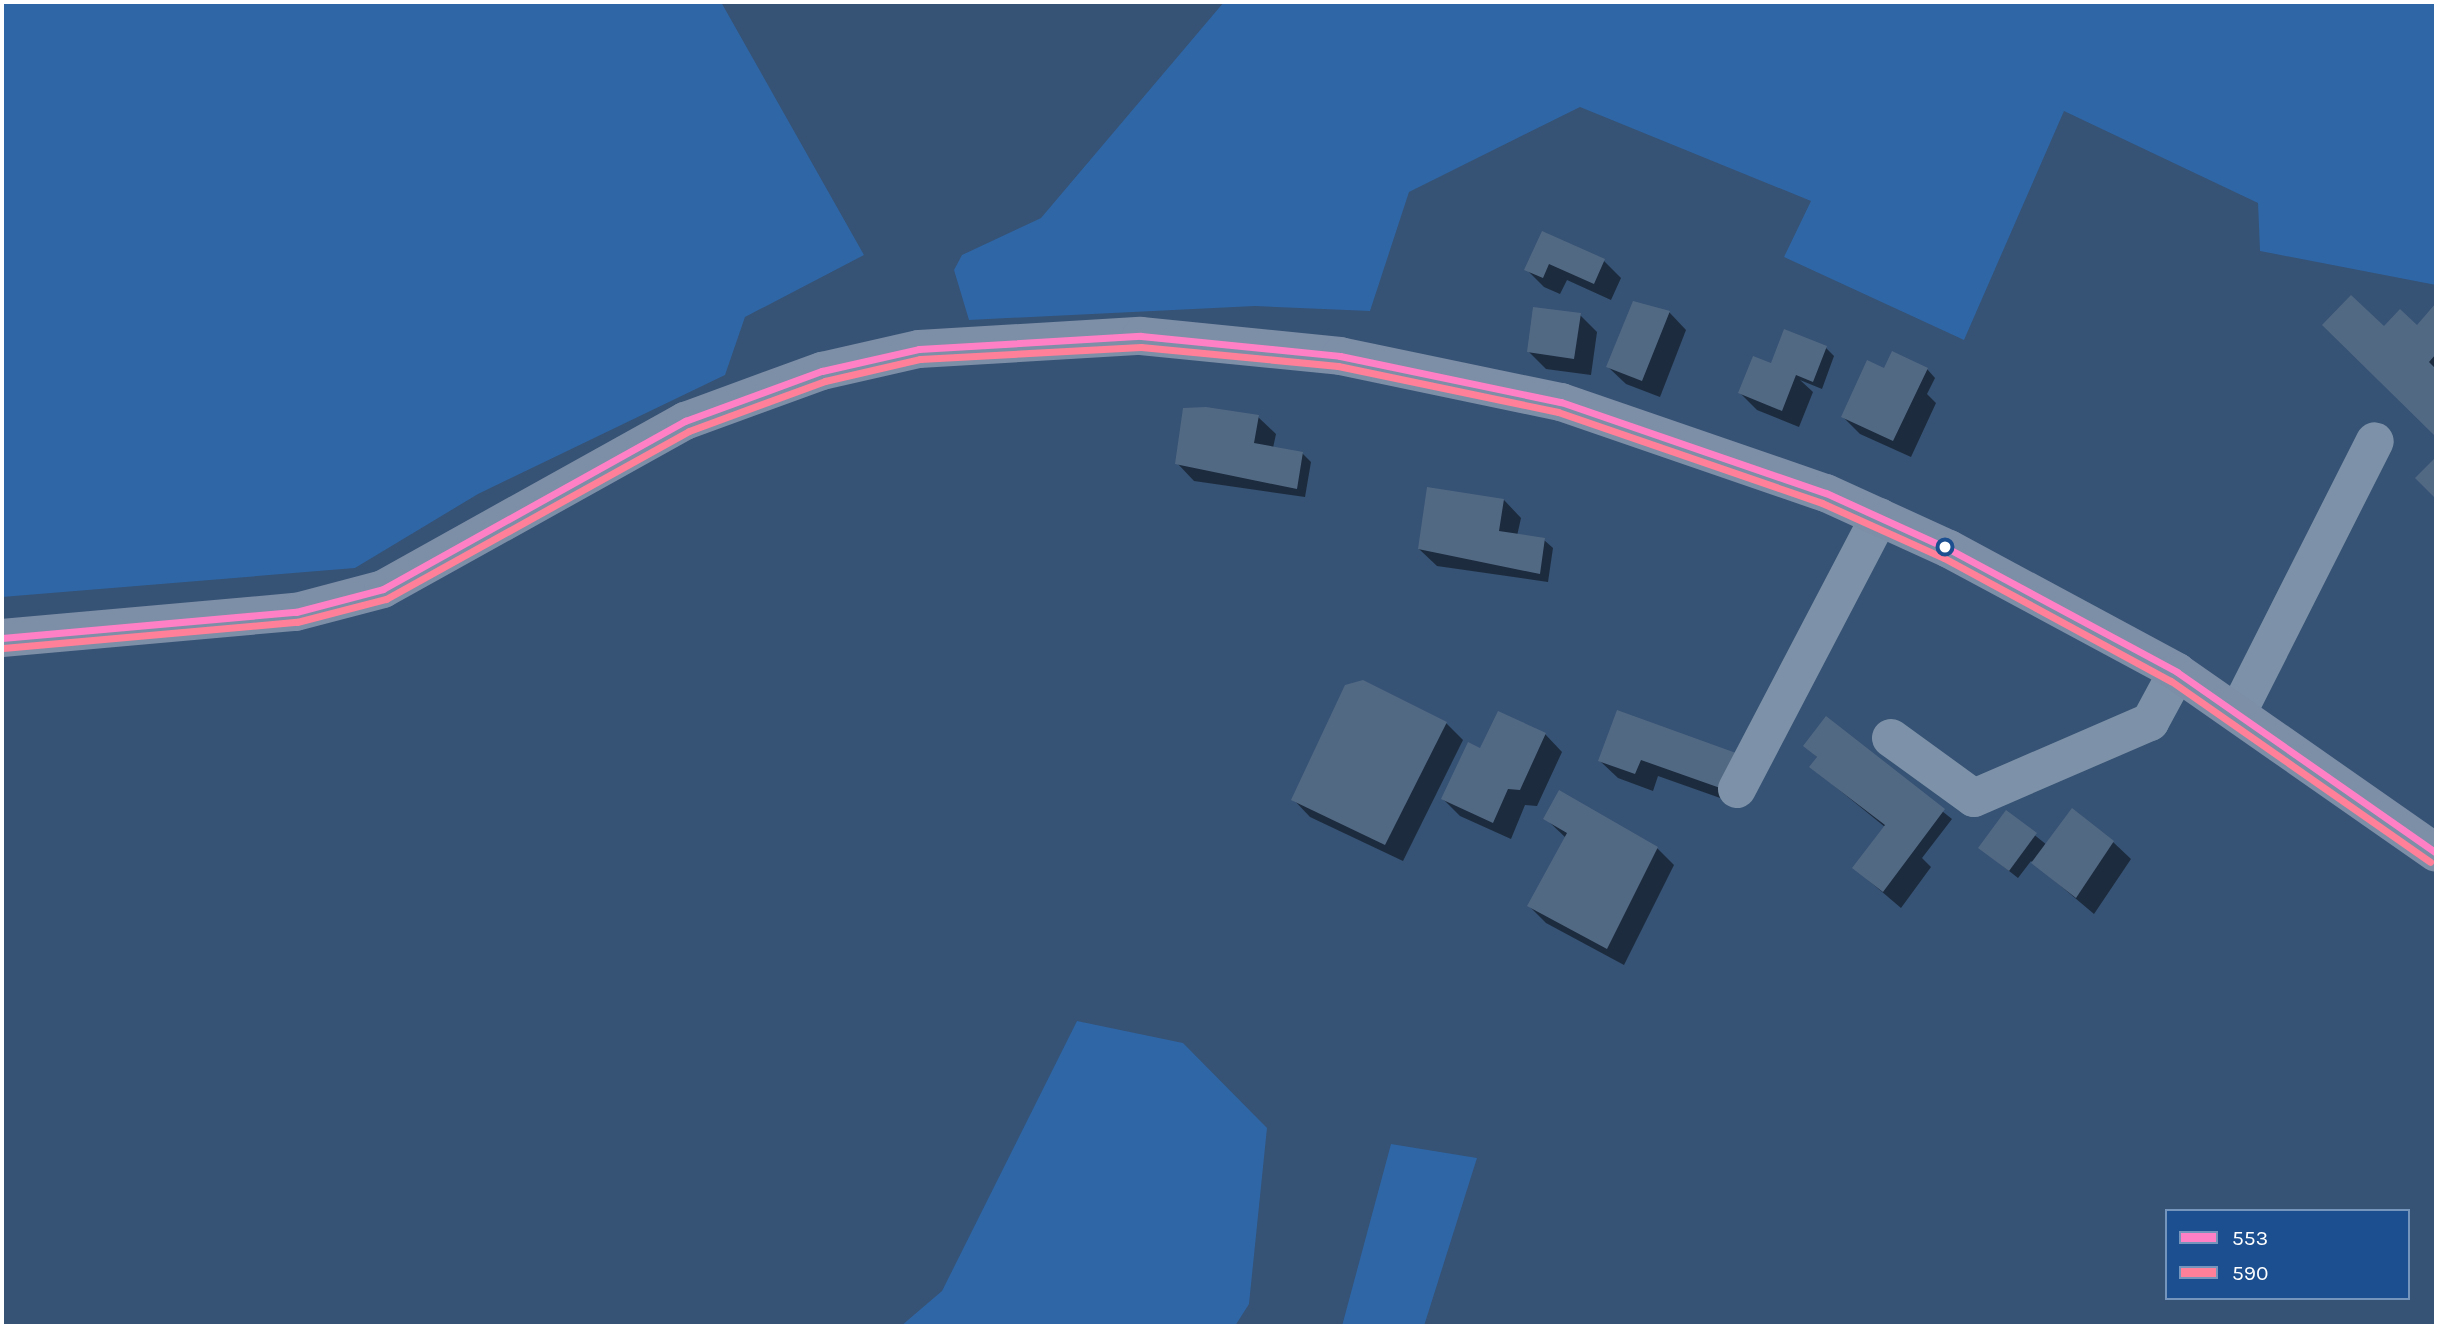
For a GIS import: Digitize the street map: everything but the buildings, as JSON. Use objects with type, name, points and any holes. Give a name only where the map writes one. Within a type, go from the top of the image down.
[{"type":"main road","points":[[2,638],[296,612],[383,589],[685,421],[822,371],[919,349],[1141,335],[1340,356],[1561,402],[1723,453],[1879,517],[2177,672],[2239,710],[2436,853]]},
{"type":"lane","points":[[2239,710],[2375,442]]},
{"type":"lane","points":[[1737,789],[1879,517]]},
{"type":"lane","points":[[1891,738],[1975,798],[2150,722],[2177,672]]},
{"type":"shaded area","points":[[2,2],[721,2],[864,255],[745,317],[725,375],[478,494],[355,568],[2,597]]},
{"type":"shaded area","points":[[1224,2],[2436,2],[2436,285],[2260,251],[2258,203],[2064,111],[1964,340],[1784,257],[1811,201],[1580,107],[1409,192],[1370,311],[1255,306],[969,320],[954,270],[962,255],[1041,218]]},
{"type":"shaded area","points":[[1077,1021],[1183,1043],[1267,1128],[1249,1304],[1235,1326],[901,1326],[942,1291]]},
{"type":"shaded area","points":[[1391,1144],[1477,1158],[1424,1326],[1342,1326]]},
{"type":"transit line","name":"553","points":[[2,638],[296,612],[383,589],[685,421],[822,371],[919,349],[1141,336],[1340,356],[1561,402],[1826,493],[1949,549],[2177,672],[2436,853]]},
{"type":"transit line","name":"590","points":[[3,648],[297,622],[386,599],[689,431],[825,381],[920,359],[1141,347],[1338,366],[1558,412],[1822,503],[1944,558],[2171,681],[2430,862]]}]
